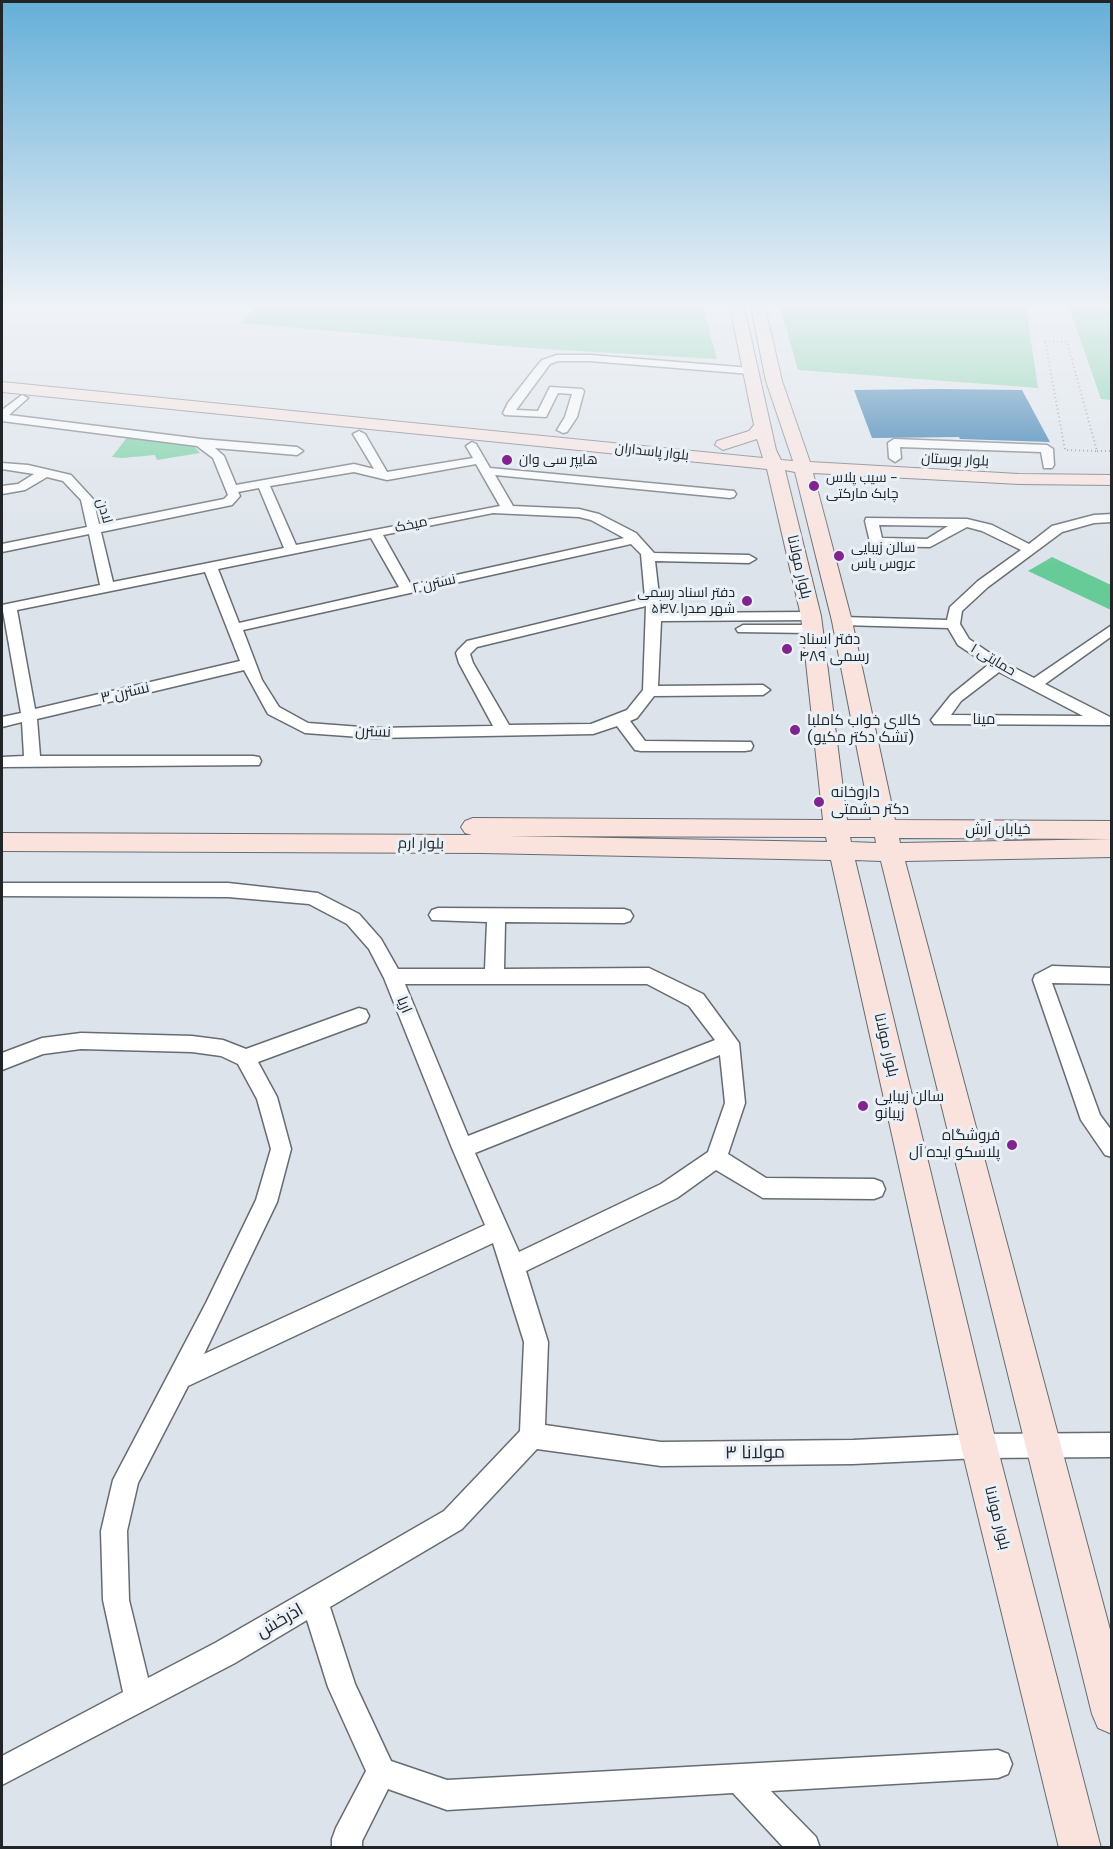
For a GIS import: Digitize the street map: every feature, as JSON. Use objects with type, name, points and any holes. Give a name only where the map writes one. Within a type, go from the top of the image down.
[{"type":"main road","name":"بلوار پاسداران","points":[[88,393],[563,430],[781,452]]},
{"type":"main road","name":"بلوار پاسداران","points":[[156,393],[249,405],[781,452]]},
{"type":"main road","name":"بلوار مولانا","points":[[759,393],[842,621],[888,841],[1112,1714]]},
{"type":"main road","name":"بلوار مولانا","points":[[775,393],[781,452],[811,623],[839,840],[979,1446],[1080,1848]]},
{"type":"main road","points":[[723,445],[755,435],[781,452]]},
{"type":"main road","name":"بلوار بوستان","points":[[781,452],[1112,466]]},
{"type":"main road","name":"بلوار بوستان","points":[[781,452],[1018,479],[1112,480]]},
{"type":"main road","name":"بلوار ارم","points":[[2,825],[839,840]]},
{"type":"main road","name":"خیابان آرش","points":[[888,841],[1112,830]]},
{"type":"main road","points":[[839,840],[888,841]]},
{"type":"main road","name":"بلوار ارم","points":[[2,842],[459,844],[839,840]]},
{"type":"main road","name":"خیابان آرش","points":[[888,841],[1112,848]]},
{"type":"street","points":[[522,393],[509,413],[542,415],[552,393]]},
{"type":"street","points":[[563,430],[571,417],[577,393]]},
{"type":"street","points":[[2,417],[22,398]]},
{"type":"street","points":[[2,417],[201,443],[297,451]]},
{"type":"street","points":[[359,434],[383,475]]},
{"type":"street","points":[[2,548],[228,502],[234,496],[218,456],[201,443]]},
{"type":"street","points":[[472,446],[508,509]]},
{"type":"street","points":[[232,489],[354,468],[383,475],[480,460]]},
{"type":"street","name":"لادن","points":[[2,466],[67,478],[87,499],[107,587]]},
{"type":"street","points":[[487,471],[585,497],[730,494]]},
{"type":"street","points":[[2,490],[21,487],[45,473]]},
{"type":"street","points":[[263,483],[292,550]]},
{"type":"street","name":"میخک","points":[[6,608],[493,509],[508,509],[585,497],[595,517],[634,539],[648,557]]},
{"type":"street","points":[[842,621],[952,624],[955,610],[983,584],[1057,529],[1094,519],[1112,518]]},
{"type":"street","points":[[963,523],[930,543],[877,542],[871,521],[963,523],[987,528],[1027,550]]},
{"type":"street","points":[[375,533],[407,590]]},
{"type":"street","name":"نسترن ۲","points":[[234,628],[634,539]]},
{"type":"street","points":[[745,746],[641,746],[626,716],[650,691],[654,623],[648,557],[749,559]]},
{"type":"street","name":"نسترن","points":[[210,566],[255,680],[273,710],[305,728],[374,733],[594,729],[626,716]]},
{"type":"street","points":[[504,732],[466,663],[463,652],[471,644],[653,600]]},
{"type":"street","points":[[6,608],[29,716],[32,762]]},
{"type":"street","points":[[654,623],[811,623]]},
{"type":"street","name":"حمایتی ۱","points":[[952,624],[963,642],[998,665],[1108,721]]},
{"type":"street","points":[[1035,684],[1112,629]]},
{"type":"street","name":"نسترن ۳","points":[[2,722],[248,664]]},
{"type":"street","name":"مینا","points":[[998,665],[956,698],[939,720],[1108,721]]},
{"type":"street","points":[[650,691],[763,690]]},
{"type":"street","points":[[2,762],[253,761]]},
{"type":"street","name":"اریا","points":[[2,890],[228,890],[312,898],[352,919],[375,944],[393,978],[513,1266],[537,1342],[532,1436]]},
{"type":"street","points":[[438,915],[624,916]]},
{"type":"street","points":[[494,976],[496,915]]},
{"type":"street","points":[[1112,976],[1052,974],[1042,980],[1091,1120],[1112,1148]]},
{"type":"street","points":[[393,978],[649,976],[696,1000],[729,1043],[735,1103],[716,1158],[669,1191],[513,1266]]},
{"type":"street","points":[[245,1058],[359,1016]]},
{"type":"street","points":[[2,1062],[42,1046],[81,1041],[192,1044],[223,1048],[245,1058],[267,1097],[281,1149],[266,1202],[126,1480],[114,1531],[117,1600],[140,1698]]},
{"type":"street","points":[[462,1148],[729,1043]]},
{"type":"street","points":[[716,1158],[763,1188],[874,1189]]},
{"type":"street","points":[[178,1378],[498,1230]]},
{"type":"street","name":"مولانا ۳","points":[[532,1436],[661,1454],[853,1452],[979,1446],[1112,1444]]},
{"type":"street","name":"اذرخش","points":[[2,1772],[225,1653],[453,1520],[532,1436]]},
{"type":"street","points":[[315,1601],[342,1687],[381,1772],[447,1795],[998,1764]]},
{"type":"street","points":[[346,1848],[348,1839],[381,1772]]},
{"type":"street","points":[[738,1778],[805,1848]]},
{"type":"path","points":[[1055,393],[1065,450],[1112,451]]},
{"type":"path","points":[[1081,393],[1096,451]]},
{"type":"green space","points":[[1099,393],[1111,393],[1111,400],[1101,399]]},
{"type":"green space","points":[[128,436],[193,445],[200,453],[157,460],[155,455],[112,457]]},
{"type":"green space","points":[[1052,557],[1111,585],[1111,610],[1028,571]]},
{"type":"building","points":[[855,393],[1024,393],[1050,442],[960,439],[959,437],[872,438]]},
{"type":"place","name":"هایپر سی وان","points":[[507,460]]},
{"type":"place","name":"سیب پلاس - چابک مارکتی","points":[[814,486]]},
{"type":"place","name":"سالن زیبایی عروس یاس","points":[[839,556]]},
{"type":"place","name":"دفتر اسناد رسمی ۵۴۷ شهر صدرا","points":[[747,601]]},
{"type":"place","name":"دفتر اسناد رسمی ۴۸۹","points":[[787,649]]},
{"type":"place","name":"کالای خواب کاملیا (تشک دکتر مکیو)","points":[[795,730]]},
{"type":"place","name":"داروخانه دکتر حشمتی","points":[[819,802]]},
{"type":"place","name":"سالن‌ زیبایی زیبانو","points":[[863,1106]]},
{"type":"place","name":"فروشگاه پلاسکو ایده آل","points":[[1012,1145]]}]
